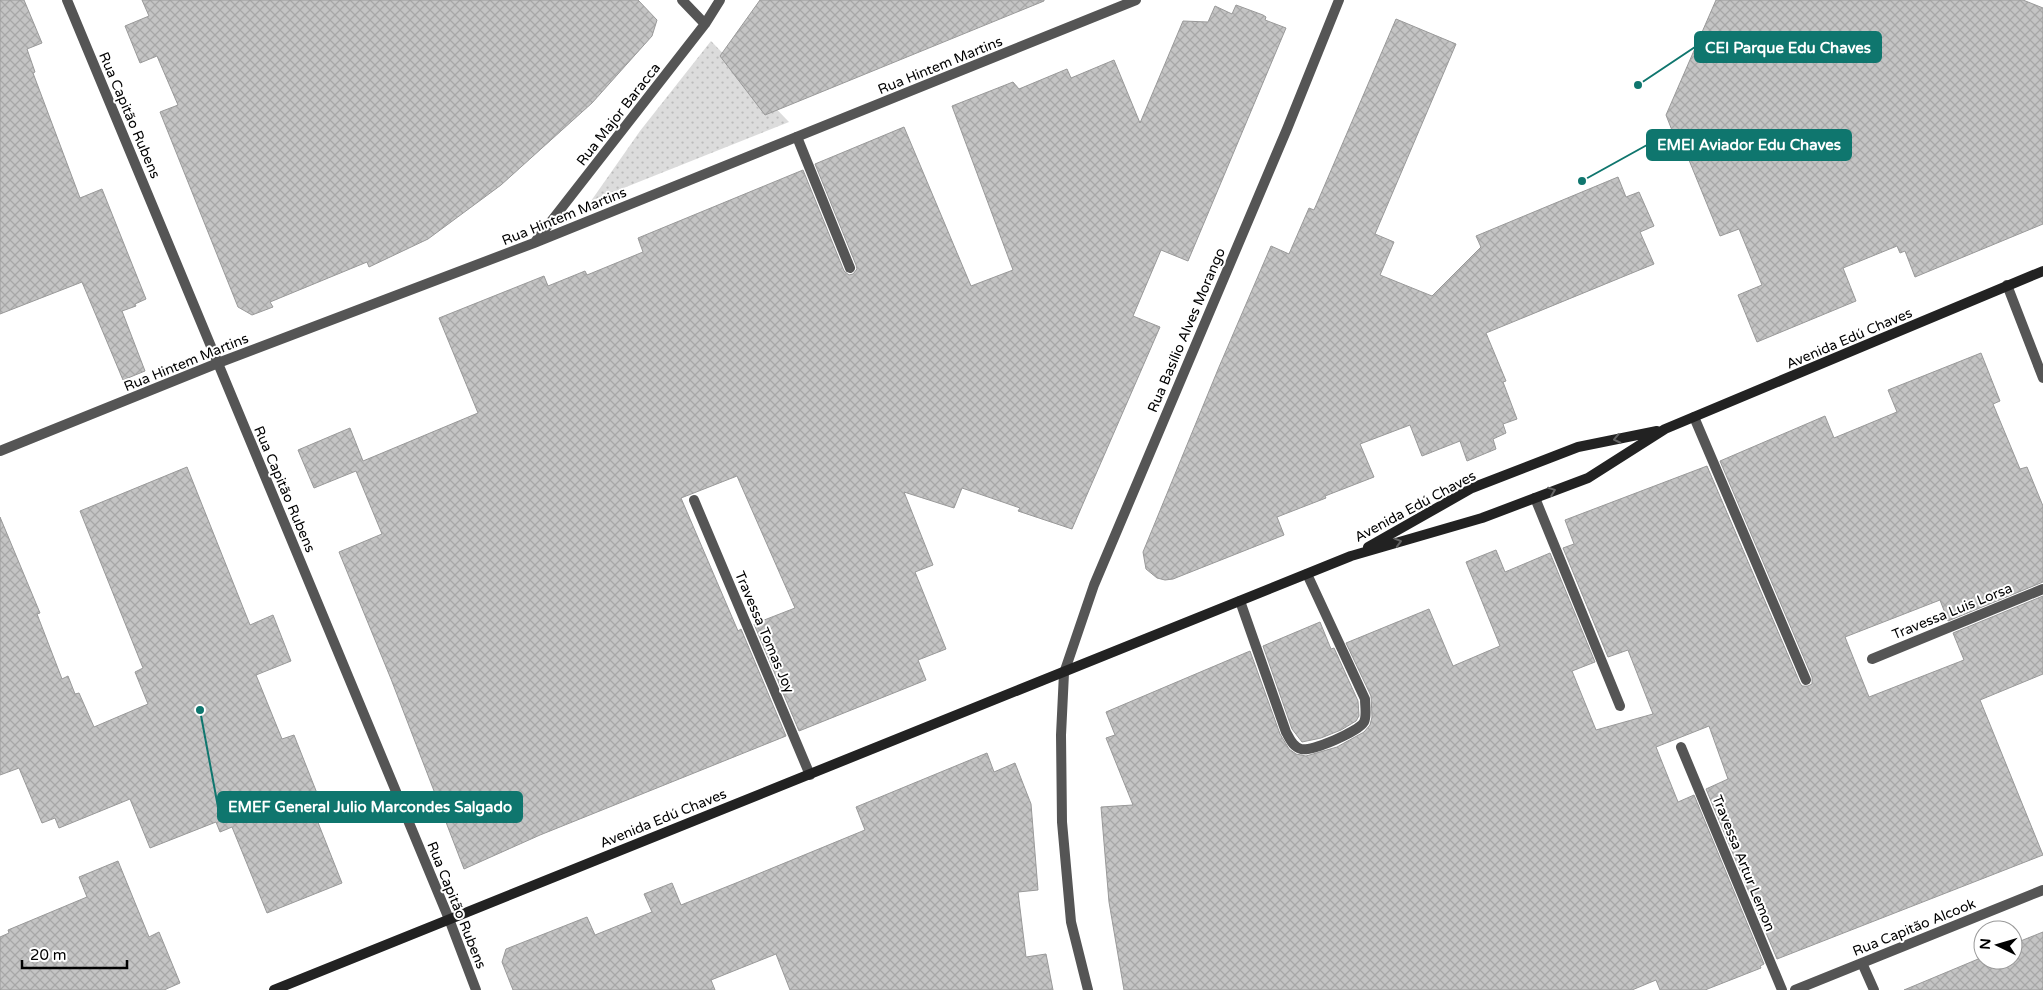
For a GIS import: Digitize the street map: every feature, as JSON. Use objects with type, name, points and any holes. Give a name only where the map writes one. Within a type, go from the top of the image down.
[{"type":"main road","name":"Avenida Edú Chaves","points":[[274,990],[1351,556],[1482,518],[1588,478],[1665,429],[2043,271]]},
{"type":"main road","name":"Avenida Edú Chaves","points":[[1351,556],[1472,488],[1578,447],[1665,429]]},
{"type":"street","name":"Rua Capitão Rubens","points":[[67,0],[449,919],[476,990]]},
{"type":"street","points":[[682,0],[705,24]]},
{"type":"street","name":"Rua Major Baracca","points":[[534,243],[705,24],[720,0]]},
{"type":"street","name":"Rua Hintem Martins","points":[[0,451],[218,363],[534,243],[1136,0]]},
{"type":"street","name":"Rua Basílio Alves Morango","points":[[1064,673],[1094,585],[1287,129],[1339,0]]},
{"type":"street","points":[[797,138],[850,268]]},
{"type":"street","points":[[2007,285],[2043,378]]},
{"type":"street","points":[[1694,417],[1806,680]]},
{"type":"street","points":[[1535,498],[1620,706]]},
{"type":"street","name":"Travessa Tomas Joy","points":[[694,500],[810,775]]},
{"type":"street","points":[[1240,601],[1286,732],[1297,748],[1310,750],[1357,730],[1364,722],[1366,710],[1365,699],[1307,574]]},
{"type":"street","name":"Travessa Luis Lorsa","points":[[1872,659],[2043,589]]},
{"type":"street","points":[[1064,673],[1061,735],[1062,822],[1071,922],[1088,990]]},
{"type":"street","name":"Travessa Artur Lemon","points":[[1681,746],[1782,990]]},
{"type":"street","name":"Rua Capitão Alcook","points":[[1795,990],[2043,890]]},
{"type":"street","points":[[1862,963],[1874,990]]},
{"type":"shaded area","points":[[711,41],[789,122],[591,201],[640,131]]},
{"type":"building","points":[[0,0],[24,0],[42,43],[27,49],[35,72],[33,73],[80,198],[102,189],[146,299],[135,304],[136,306],[122,311],[145,371],[123,380],[82,282],[0,314]]},
{"type":"building","points":[[142,0],[638,0],[657,20],[652,36],[592,103],[501,185],[428,239],[369,267],[367,262],[270,302],[273,307],[252,315],[238,307],[160,112],[178,105],[157,56],[140,63],[125,26],[149,16]]},
{"type":"building","points":[[760,0],[1044,1],[765,115],[720,56]]},
{"type":"building","points":[[1716,0],[2023,0],[2043,8],[2043,224],[1915,277],[1905,251],[1900,253],[1897,246],[1843,268],[1856,301],[1757,342],[1738,295],[1762,285],[1739,229],[1720,236],[1680,138],[1675,138],[1666,115]]},
{"type":"building","points":[[1236,5],[1263,15],[1266,17],[1265,20],[1286,28],[1188,261],[1161,250],[1133,316],[1160,327],[1072,529],[1018,511],[1020,508],[962,488],[954,508],[904,492],[933,565],[915,572],[946,649],[918,660],[926,680],[799,731],[754,624],[795,608],[737,476],[681,498],[738,631],[741,629],[786,736],[540,835],[464,869],[391,679],[339,552],[382,534],[356,471],[314,488],[298,450],[350,428],[363,461],[478,413],[439,318],[544,276],[548,286],[585,271],[587,275],[643,252],[638,238],[803,170],[844,271],[849,275],[853,274],[857,269],[856,265],[815,164],[904,127],[971,286],[1013,270],[952,106],[1013,82],[1019,89],[1067,69],[1071,78],[1114,60],[1140,123],[1183,21],[1208,22],[1215,6],[1232,14]]},
{"type":"building","points":[[1396,19],[1456,44],[1375,234],[1394,242],[1380,275],[1432,296],[1481,247],[1476,236],[1618,177],[1626,197],[1639,192],[1654,226],[1640,232],[1654,264],[1486,333],[1506,381],[1503,382],[1517,419],[1503,424],[1506,433],[1493,439],[1496,449],[1467,461],[1460,441],[1422,456],[1410,425],[1360,444],[1374,477],[1277,517],[1284,535],[1173,579],[1157,578],[1146,569],[1143,552],[1219,367],[1271,246],[1289,254],[1309,208],[1314,210]]},
{"type":"building","points":[[1981,353],[2000,401],[1993,404],[2020,469],[2027,467],[2043,506],[2043,582],[1948,621],[1940,600],[1845,637],[1869,697],[1964,660],[1953,633],[2043,596],[2043,674],[1980,700],[2043,855],[1777,959],[1706,789],[1728,779],[1709,726],[1656,747],[1678,802],[1694,795],[1764,964],[1760,966],[1761,968],[1705,990],[1660,990],[1656,980],[1632,990],[1124,990],[1109,902],[1101,807],[1133,805],[1106,738],[1115,735],[1106,712],[1250,651],[1280,734],[1289,749],[1296,754],[1306,756],[1337,747],[1364,732],[1370,725],[1372,717],[1371,696],[1346,643],[1429,609],[1453,666],[1500,646],[1466,562],[1496,550],[1505,572],[1550,553],[1595,662],[1572,671],[1596,730],[1653,714],[1628,650],[1608,657],[1563,548],[1574,544],[1565,520],[1707,466],[1800,683],[1802,686],[1808,686],[1812,684],[1812,677],[1720,461],[1825,416],[1834,438],[1897,412],[1888,390]]},
{"type":"building","points":[[187,467],[250,625],[273,615],[291,661],[256,675],[282,739],[294,735],[326,816],[317,820],[342,883],[267,913],[232,827],[220,832],[216,822],[150,848],[130,799],[59,828],[55,818],[42,823],[19,768],[0,775],[0,517],[40,613],[37,614],[62,679],[68,676],[75,694],[79,693],[94,727],[148,704],[135,672],[143,668],[80,511]]},
{"type":"building","points":[[1320,622],[1331,649],[1334,648],[1358,701],[1359,716],[1356,721],[1341,730],[1321,738],[1302,742],[1292,729],[1263,646]]},
{"type":"building","points":[[987,753],[994,772],[1015,763],[1031,804],[1038,890],[1018,892],[1026,957],[1046,954],[1053,990],[790,990],[776,954],[711,980],[715,990],[513,990],[502,962],[506,949],[587,917],[595,935],[652,912],[644,894],[672,883],[681,905],[736,883],[865,830],[856,807]]},
{"type":"building","points":[[118,861],[149,937],[159,932],[180,983],[164,990],[0,990],[0,937],[9,933],[8,930],[87,897],[79,877]]},
{"type":"building","points":[[2043,932],[2043,990],[1904,990],[1973,961],[1973,970],[2023,970],[2023,940]]},
{"type":"place","name":"CEI Parque Edu Chaves","points":[[1638,85]]},
{"type":"place","name":"EMEI Aviador Edu Chaves","points":[[1582,181]]},
{"type":"place","name":"EMEF General Julio Marcondes Salgado","points":[[200,710]]}]
